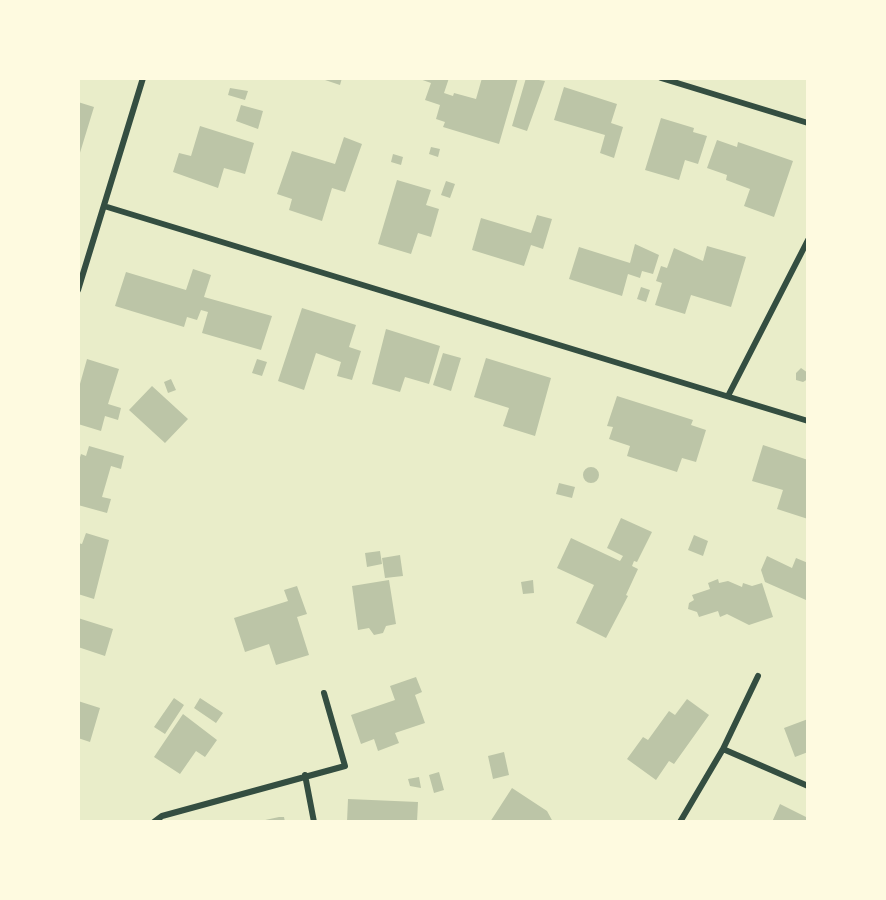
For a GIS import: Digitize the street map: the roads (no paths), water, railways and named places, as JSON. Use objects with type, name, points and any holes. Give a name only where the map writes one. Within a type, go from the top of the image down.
[{"type":"street","points":[[78,290],[143,78]]},
{"type":"street","points":[[661,78],[808,123]]},
{"type":"street","points":[[104,206],[808,421]]},
{"type":"street","points":[[728,396],[808,240]]},
{"type":"street","points":[[680,822],[723,749],[758,676]]},
{"type":"street","points":[[154,822],[162,816],[345,766],[324,693]]},
{"type":"street","points":[[723,749],[808,786]]},
{"type":"street","points":[[305,776],[314,822]]}]
